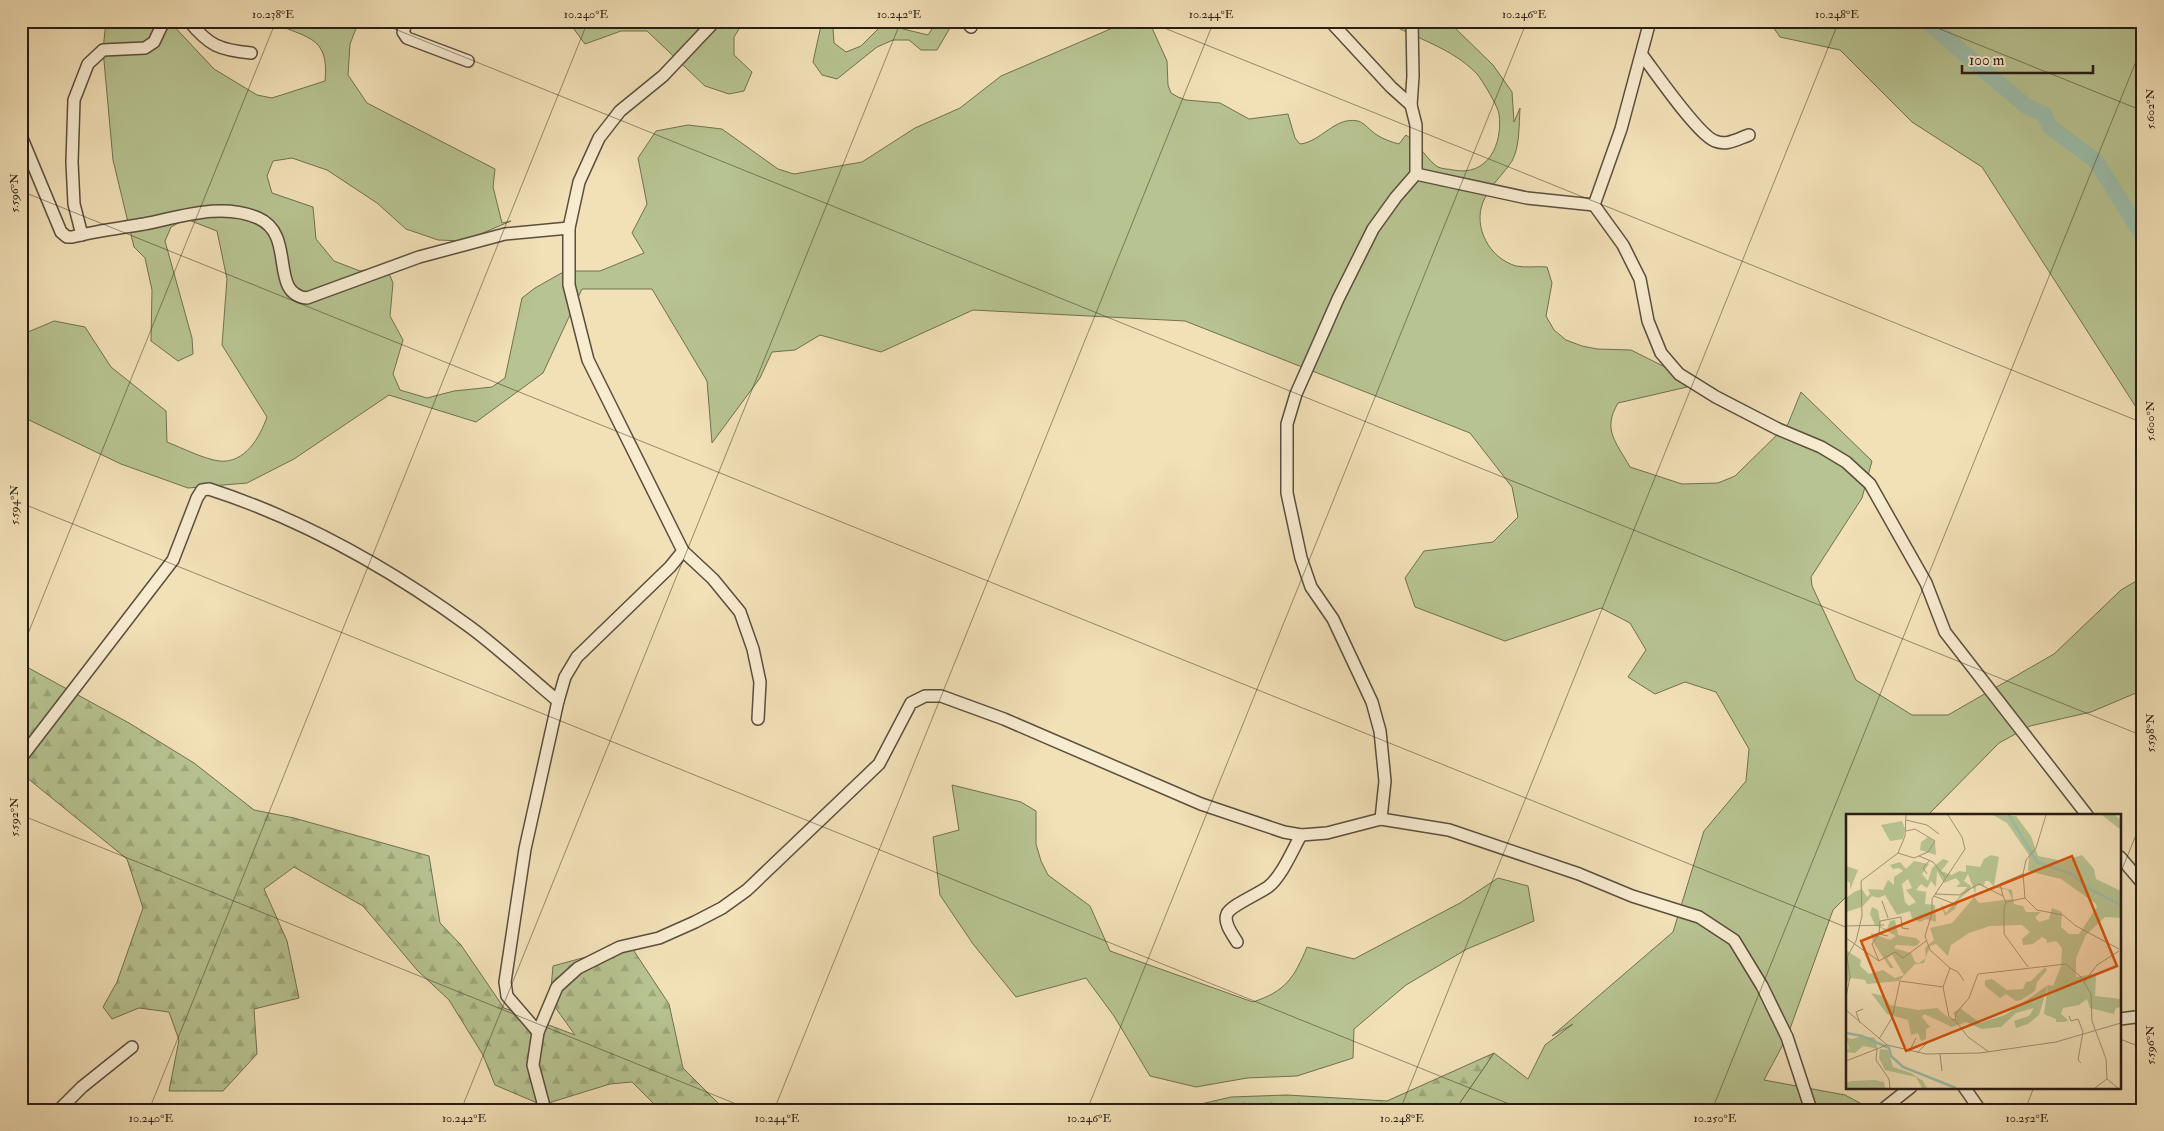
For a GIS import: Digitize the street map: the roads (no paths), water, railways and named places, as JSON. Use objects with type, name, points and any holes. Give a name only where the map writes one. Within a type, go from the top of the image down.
[{"type":"street","points":[[82,235],[74,204],[72,162],[74,100],[88,64],[104,50],[145,48],[154,42],[164,21]]},
{"type":"street","points":[[189,21],[202,38],[213,45],[231,51],[251,53]]},
{"type":"street","points":[[407,21],[403,32],[407,38],[468,60]]},
{"type":"street","points":[[715,21],[663,76],[620,111],[599,138],[579,182],[569,228],[569,286],[588,360],[683,551],[713,579],[740,612],[754,649],[760,682],[758,719]]},
{"type":"street","points":[[1330,21],[1410,105]]},
{"type":"street","points":[[1381,819],[1385,781],[1380,731],[1372,702],[1333,619],[1311,587],[1301,558],[1287,493],[1287,424],[1296,394],[1338,300],[1373,229],[1396,196],[1416,174],[1416,125],[1410,105],[1413,76],[1412,21]]},
{"type":"street","points":[[1594,205],[1621,129],[1650,21]]},
{"type":"street","points":[[1642,55],[1700,129],[1714,141],[1727,144],[1748,135]]},
{"type":"street","points":[[21,136],[61,232],[67,237],[72,238],[192,214],[239,213],[259,218],[275,232],[288,289],[297,297],[307,298],[419,258],[505,234],[569,228]]},
{"type":"street","points":[[1416,174],[1527,198],[1594,205],[1623,245],[1640,278],[1648,321],[1661,353],[1679,374],[1716,397],[1778,429],[1821,447],[1846,462],[1870,484],[1926,583],[1945,632],[2086,814]]},
{"type":"street","points":[[21,758],[173,560],[197,498],[202,490],[209,489],[314,532],[405,584],[471,628],[558,700]]},
{"type":"street","points":[[538,1032],[507,996],[505,982],[525,849],[558,700],[565,677],[577,657],[670,567],[683,551]]},
{"type":"street","points":[[545,1110],[533,1065],[538,1032],[557,987],[578,968],[620,948],[659,938],[695,922],[722,908],[747,890],[879,764],[911,703],[925,696],[941,696],[1004,719],[1201,804],[1301,835],[1327,833],[1381,819],[1448,830],[1579,874],[1632,896],[1669,906],[1699,917],[1719,928],[1734,940],[1762,986],[1787,1037],[1811,1110]]},
{"type":"street","points":[[1237,942],[1226,920],[1231,907],[1252,898],[1270,886],[1301,835]]},
{"type":"street","points":[[2122,859],[2143,884]]},
{"type":"street","points":[[2122,1019],[2143,1016]]},
{"type":"street","points":[[59,1110],[82,1087],[132,1046]]},
{"type":"street","points":[[1882,1110],[1910,1088]]},
{"type":"street","points":[[1965,1088],[1980,1110]]},
{"type":"waterway","points":[[1926,21],[2026,106],[2044,114],[2050,127],[2096,161],[2143,236]]}]
